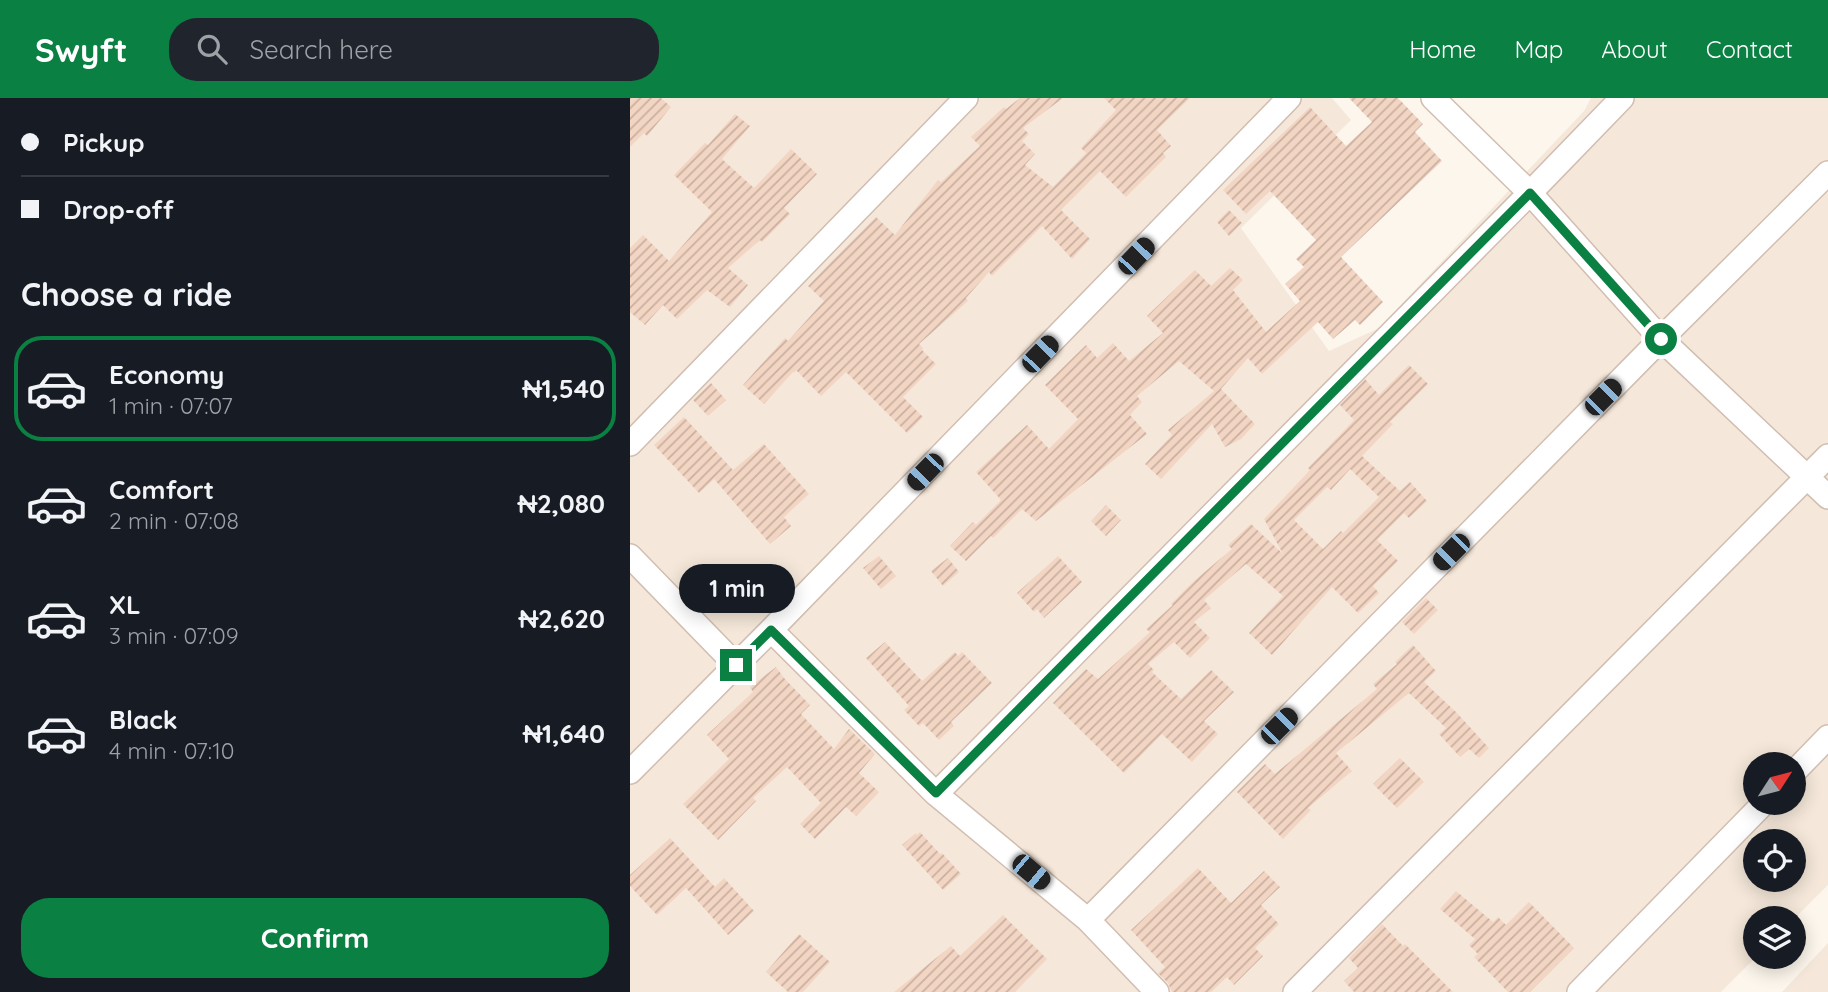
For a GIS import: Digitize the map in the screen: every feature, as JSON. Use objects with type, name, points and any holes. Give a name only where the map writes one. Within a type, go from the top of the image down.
[{"type":"street","points":[[632,438],[966,98]]},
{"type":"street","points":[[630,772],[1289,98]]},
{"type":"street","points":[[1433,98],[1530,193],[1661,339],[1828,497]]},
{"type":"street","points":[[936,793],[1622,98]]},
{"type":"street","points":[[1088,920],[1828,173]]},
{"type":"street","points":[[1295,992],[1828,456]]},
{"type":"street","points":[[630,556],[736,665]]},
{"type":"street","points":[[771,630],[936,793],[1088,920],[1157,992]]},
{"type":"street","points":[[1806,760],[1828,737]]},
{"type":"street","points":[[1579,992],[1751,816]]},
{"type":"shaded area","points":[[630,98],[1332,98],[1351,120],[1241,228],[1329,351],[1379,328],[1584,111],[1591,98],[1828,98],[1828,885],[1806,907],[1743,906],[1744,969],[1721,992],[630,992]]},
{"type":"shaded area","points":[[1828,943],[1828,992],[1782,992],[1806,969]]},
{"type":"building","points":[[630,98],[661,98],[671,107],[647,136],[644,133],[630,147]]},
{"type":"building","points":[[1020,98],[1063,98],[1023,128],[1029,134],[1022,141],[1035,154],[1025,165],[1053,187],[1086,153],[1081,148],[1116,110],[1104,98],[1190,98],[1157,130],[1171,146],[1163,153],[1166,157],[1126,197],[1100,171],[1061,210],[1090,239],[1072,259],[1042,226],[992,276],[989,272],[966,298],[968,301],[919,344],[936,364],[903,397],[923,417],[907,433],[846,372],[821,396],[796,370],[764,404],[743,385],[785,338],[788,341],[824,301],[808,286],[876,217],[895,235],[938,180],[941,182],[980,146],[971,137],[1004,107],[1006,109]]},
{"type":"building","points":[[1349,98],[1398,98],[1423,124],[1415,132],[1442,161],[1341,257],[1383,302],[1360,325],[1355,320],[1333,339],[1318,322],[1262,374],[1248,358],[1221,389],[1255,424],[1241,439],[1225,447],[1212,424],[1161,479],[1145,464],[1172,435],[1168,430],[1214,391],[1179,361],[1137,396],[1142,402],[1130,415],[1147,434],[1036,521],[1022,509],[966,561],[950,546],[973,522],[976,525],[1001,500],[976,472],[1027,425],[1049,449],[1078,419],[1045,385],[1086,345],[1097,358],[1113,343],[1129,361],[1163,333],[1147,316],[1195,270],[1211,286],[1230,268],[1243,280],[1233,290],[1266,332],[1300,301],[1285,284],[1304,267],[1296,259],[1316,240],[1270,191],[1246,214],[1223,190],[1310,107],[1346,146],[1372,122]]},
{"type":"building","points":[[735,114],[750,126],[722,159],[754,188],[791,149],[817,174],[784,208],[790,214],[762,242],[760,240],[728,268],[748,285],[730,307],[707,290],[677,319],[663,305],[645,325],[630,312],[630,248],[643,235],[669,261],[712,212],[674,175],[705,143],[708,145]]},
{"type":"building","points":[[1229,210],[1242,223],[1229,236],[1217,222]]},
{"type":"building","points":[[1409,365],[1428,384],[1390,422],[1393,424],[1362,456],[1400,491],[1410,482],[1427,501],[1409,518],[1404,513],[1377,540],[1398,561],[1373,586],[1379,593],[1358,613],[1332,587],[1272,655],[1249,633],[1283,596],[1246,564],[1204,600],[1211,608],[1194,622],[1210,638],[1190,658],[1174,642],[1148,664],[1154,670],[1152,672],[1181,699],[1211,670],[1234,692],[1204,721],[1218,734],[1192,762],[1162,734],[1124,773],[1053,703],[1086,669],[1098,679],[1150,632],[1146,629],[1173,605],[1171,604],[1194,581],[1232,549],[1228,545],[1251,524],[1283,554],[1264,519],[1354,420],[1340,405],[1365,379],[1379,395]],"holes":[[[1350,469],[1379,497],[1323,549],[1294,520],[1327,487],[1331,490]]]},
{"type":"building","points":[[711,383],[726,400],[708,416],[693,400]]},
{"type":"building","points":[[684,417],[733,470],[764,444],[809,494],[784,517],[791,526],[770,544],[714,479],[699,493],[654,445]]},
{"type":"building","points":[[1106,505],[1121,520],[1106,536],[1091,521]]},
{"type":"building","points":[[879,556],[896,576],[881,589],[863,568]]},
{"type":"building","points":[[1058,556],[1082,582],[1044,618],[1037,609],[1034,612],[1017,593]]},
{"type":"building","points":[[948,558],[959,572],[943,586],[931,571]]},
{"type":"building","points":[[1426,598],[1438,610],[1414,634],[1402,622]]},
{"type":"building","points":[[885,642],[922,681],[955,652],[958,656],[962,652],[992,683],[951,722],[954,726],[939,740],[923,723],[919,726],[904,710],[909,706],[866,658]]},
{"type":"building","points":[[1413,645],[1436,671],[1424,682],[1489,748],[1479,758],[1469,749],[1460,757],[1439,734],[1446,728],[1409,693],[1336,753],[1352,771],[1308,808],[1311,810],[1283,839],[1237,792],[1265,764],[1275,774],[1377,689],[1373,684],[1397,664],[1395,662]]},
{"type":"building","points":[[776,667],[810,705],[801,714],[834,749],[849,729],[875,754],[859,773],[879,792],[856,816],[846,807],[815,839],[800,824],[821,803],[787,767],[753,798],[756,801],[718,840],[683,804],[729,759],[707,735],[753,692],[750,687]]},
{"type":"building","points":[[1400,758],[1424,782],[1397,808],[1373,784]]},
{"type":"building","points":[[920,832],[961,874],[943,890],[902,845]]},
{"type":"building","points":[[670,838],[715,887],[724,878],[754,911],[728,935],[686,888],[657,915],[630,886],[630,875]]},
{"type":"building","points":[[1198,868],[1231,903],[1264,871],[1280,887],[1261,905],[1279,924],[1255,948],[1263,956],[1234,985],[1227,977],[1211,992],[1172,992],[1168,983],[1158,973],[1165,967],[1131,930]]},
{"type":"building","points":[[1456,891],[1493,922],[1498,917],[1506,925],[1529,902],[1574,948],[1530,992],[1508,992],[1474,957],[1478,954],[1469,945],[1475,939],[1440,909]]},
{"type":"building","points":[[1003,915],[1047,959],[1015,992],[894,992],[951,946],[960,956]]},
{"type":"building","points":[[1382,924],[1453,992],[1354,992],[1344,981],[1358,968],[1349,958]]},
{"type":"building","points":[[799,934],[830,962],[803,992],[788,992],[766,972]]},
{"type":"route","points":[[736,665],[771,630],[936,793],[1530,193],[1661,339]]}]
